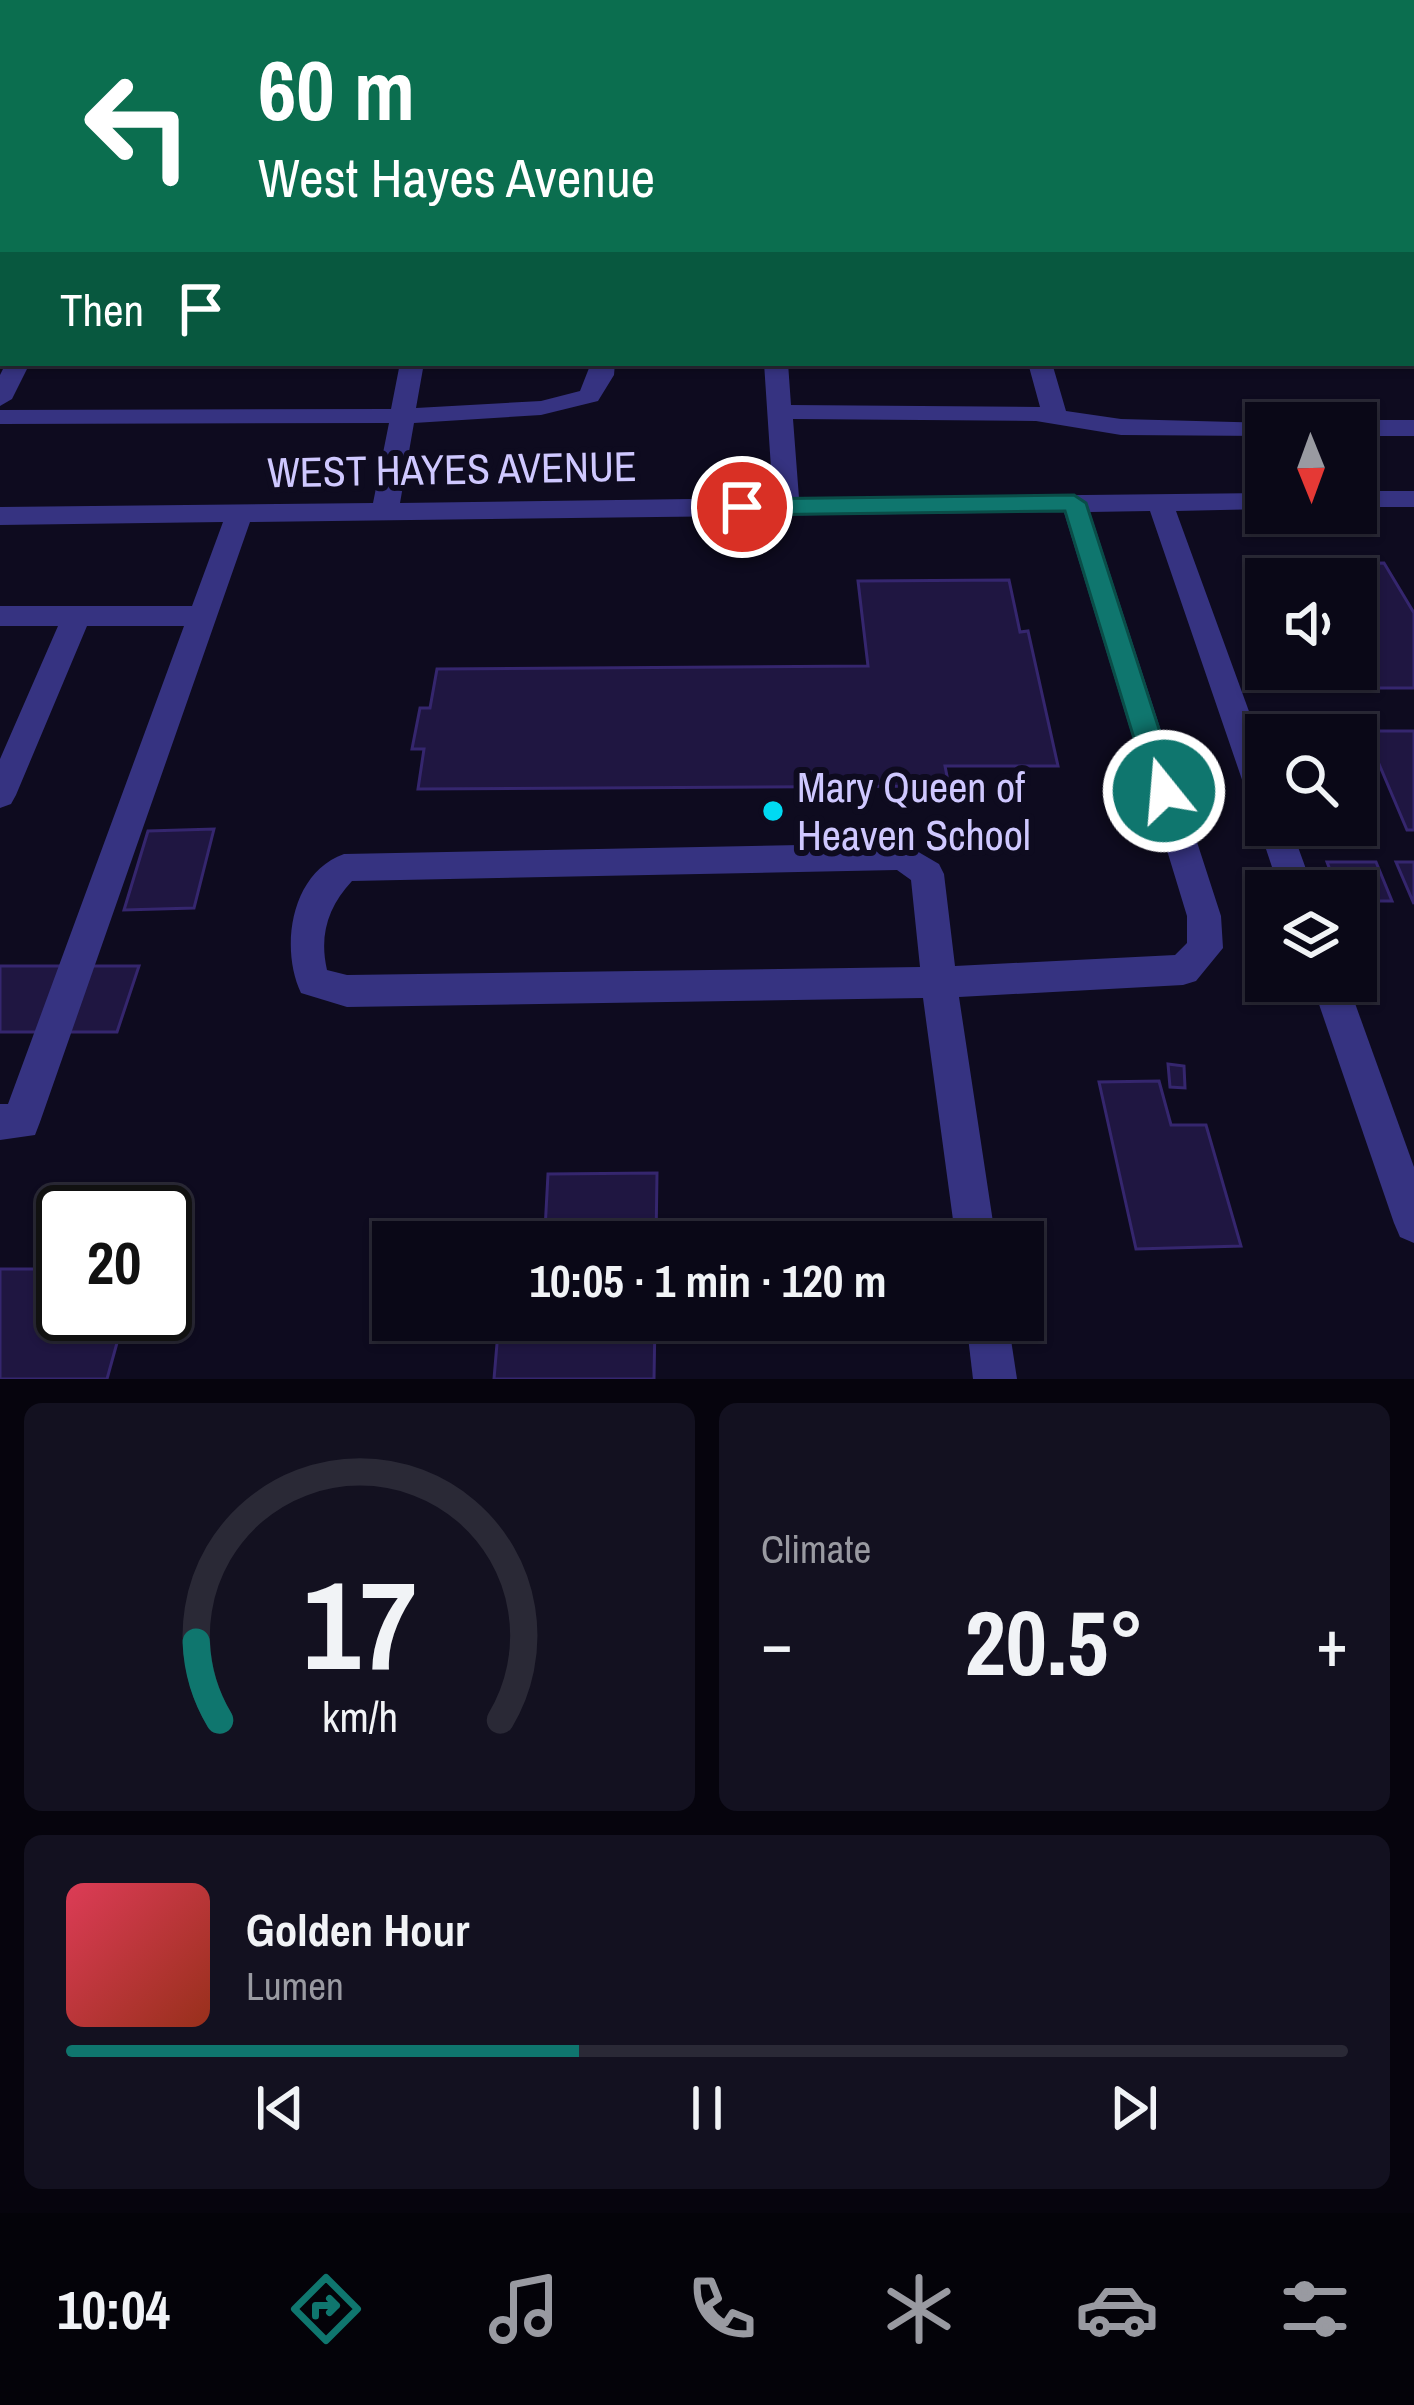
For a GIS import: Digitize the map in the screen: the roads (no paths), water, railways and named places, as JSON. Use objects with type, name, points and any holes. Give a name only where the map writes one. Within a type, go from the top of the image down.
[{"type":"street","points":[[0,399],[16,366]]},
{"type":"street","points":[[385,512],[411,366]]},
{"type":"street","points":[[0,417],[402,416],[557,404],[589,396],[603,366]]},
{"type":"street","points":[[776,366],[787,506]]},
{"type":"street","points":[[1041,366],[1055,416]]},
{"type":"street","points":[[781,412],[1055,416],[1121,427],[1245,428]]},
{"type":"street","points":[[1377,428],[1414,428]]},
{"type":"street","points":[[1377,500],[1414,499]]},
{"type":"street","name":"WEST HAYES AVENUE","points":[[0,516],[1245,500]]},
{"type":"street","points":[[1160,502],[1245,743]]},
{"type":"street","points":[[973,1221],[939,982],[927,874],[903,856],[344,868],[322,889],[310,916],[303,959],[314,982],[347,991],[939,982],[1183,970],[1205,948],[1204,916],[1074,503]]},
{"type":"street","points":[[0,1122],[21,1122],[239,514]]},
{"type":"street","points":[[0,616],[205,616]]},
{"type":"street","points":[[0,795],[77,616]]},
{"type":"street","points":[[1336,1002],[1414,1223]]},
{"type":"street","points":[[990,1341],[995,1379]]},
{"type":"place","name":"Mary Queen of Heaven School","points":[[773,811]]}]
